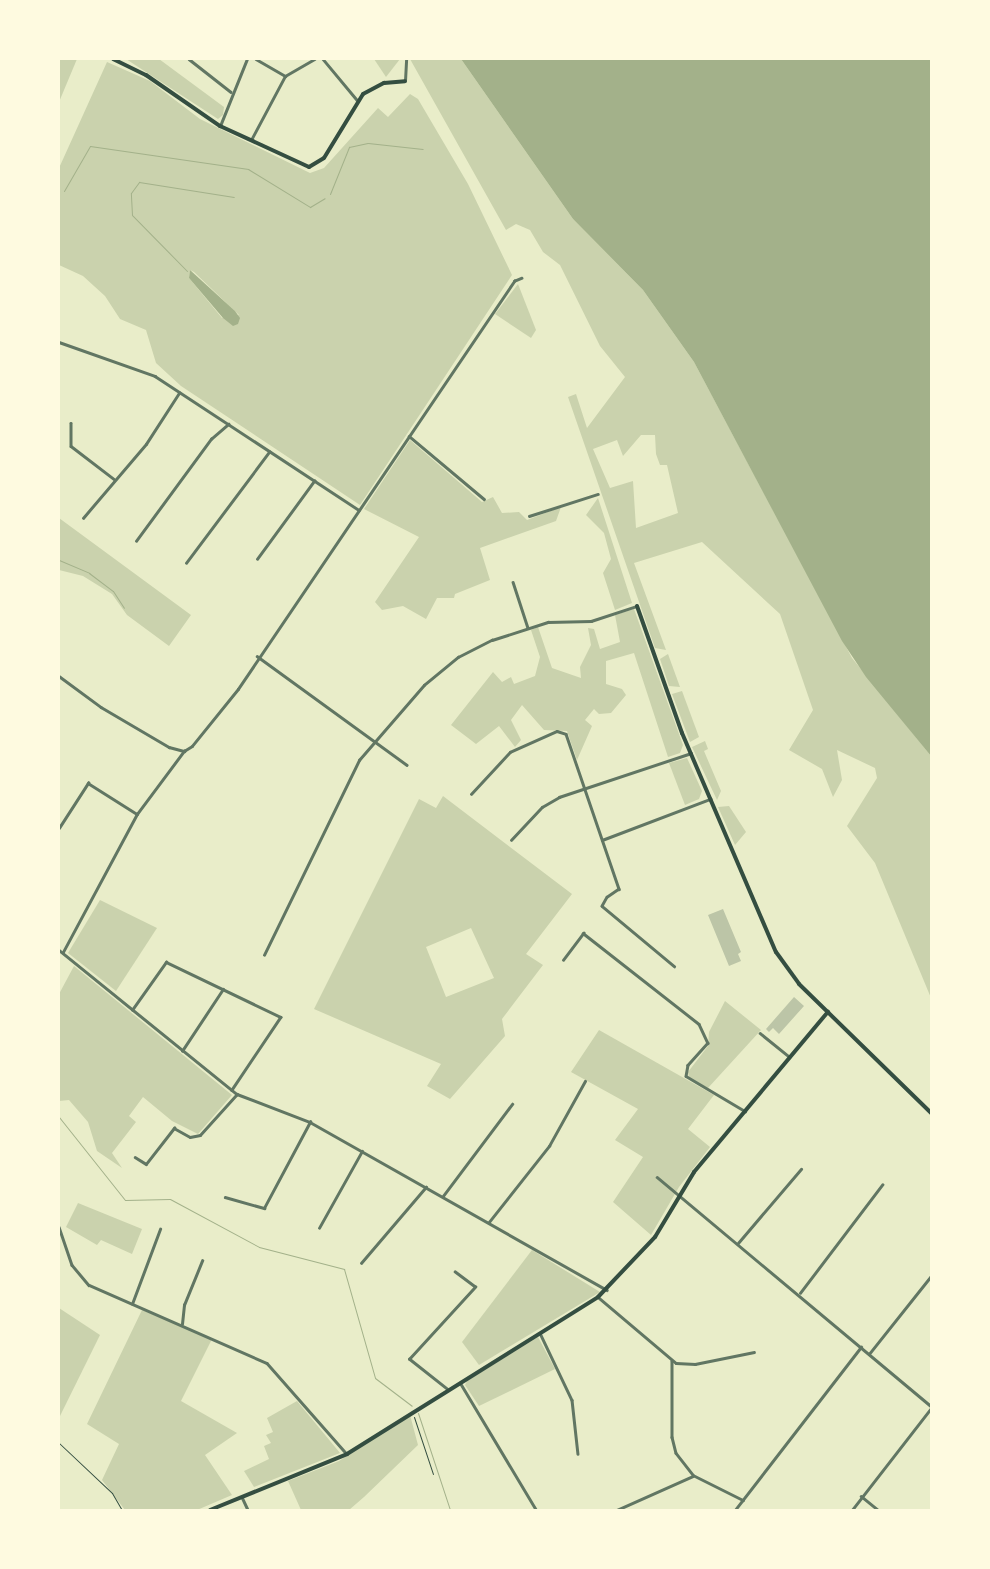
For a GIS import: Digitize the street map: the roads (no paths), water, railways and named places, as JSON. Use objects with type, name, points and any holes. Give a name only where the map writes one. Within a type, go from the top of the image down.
[{"type":"main road","points":[[113,59],[146,75],[220,126],[297,165],[314,167],[328,153],[357,100],[384,83],[405,81]]},
{"type":"main road","points":[[637,606],[691,753],[776,952],[828,1012],[931,1113]]},
{"type":"main road","points":[[210,1510],[347,1454],[447,1389],[598,1298],[608,1290],[655,1237],[680,1193],[745,1111],[828,1012]]},
{"type":"street","points":[[189,59],[231,92]]},
{"type":"street","points":[[220,126],[231,92],[247,59]]},
{"type":"street","points":[[256,59],[285,76]]},
{"type":"street","points":[[251,141],[285,76],[315,59]]},
{"type":"street","points":[[323,59],[357,100]]},
{"type":"street","points":[[405,81],[406,59]]},
{"type":"street","points":[[62,953],[137,814],[184,751],[216,718],[514,281],[521,278]]},
{"type":"street","points":[[59,342],[146,372],[359,510]]},
{"type":"street","points":[[83,518],[114,479],[146,444],[179,393]]},
{"type":"street","points":[[71,423],[71,446],[114,479]]},
{"type":"street","points":[[136,541],[211,439],[228,424]]},
{"type":"street","points":[[409,436],[484,499]]},
{"type":"street","points":[[186,563],[269,452]]},
{"type":"street","points":[[257,559],[314,481]]},
{"type":"street","points":[[529,516],[598,494]]},
{"type":"street","points":[[513,582],[528,628]]},
{"type":"street","points":[[264,955],[359,760],[376,742],[407,702],[451,662],[528,628],[592,621],[637,606]]},
{"type":"street","points":[[257,656],[407,765]]},
{"type":"street","points":[[59,676],[101,707],[169,748],[184,751]]},
{"type":"street","points":[[471,794],[510,752],[557,731],[566,734],[619,890],[607,897],[602,906],[674,966]]},
{"type":"street","points":[[511,840],[542,807],[585,788],[691,753]]},
{"type":"street","points":[[59,828],[88,783],[137,814]]},
{"type":"street","points":[[602,840],[710,799]]},
{"type":"street","points":[[563,960],[582,933],[699,1024],[708,1043],[688,1066],[686,1076],[745,1111]]},
{"type":"street","points":[[59,950],[237,1094],[310,1122],[608,1290]]},
{"type":"street","points":[[132,1010],[166,962],[281,1017],[232,1090]]},
{"type":"street","points":[[182,1051],[223,989]]},
{"type":"street","points":[[760,1033],[790,1057]]},
{"type":"street","points":[[489,1222],[549,1146],[585,1081]]},
{"type":"street","points":[[135,1157],[146,1164],[174,1128],[190,1137],[200,1135],[237,1094]]},
{"type":"street","points":[[443,1196],[512,1104]]},
{"type":"street","points":[[225,1197],[264,1208],[310,1122]]},
{"type":"street","points":[[319,1228],[362,1151]]},
{"type":"street","points":[[738,1242],[801,1169]]},
{"type":"street","points":[[657,1177],[680,1193],[800,1293],[931,1407],[860,1496],[852,1510]]},
{"type":"street","points":[[800,1293],[882,1185]]},
{"type":"street","points":[[361,1263],[426,1187]]},
{"type":"street","points":[[59,1227],[79,1276],[104,1295],[182,1324],[267,1363],[347,1454]]},
{"type":"street","points":[[132,1304],[160,1228]]},
{"type":"street","points":[[182,1324],[184,1305],[202,1261]]},
{"type":"street","points":[[447,1389],[409,1358],[475,1288],[455,1272]]},
{"type":"street","points":[[869,1354],[931,1276]]},
{"type":"street","points":[[598,1298],[672,1362],[689,1365],[754,1352]]},
{"type":"street","points":[[540,1333],[572,1400],[578,1454]]},
{"type":"street","points":[[736,1510],[861,1347]]},
{"type":"street","points":[[672,1362],[672,1445],[693,1475],[744,1500]]},
{"type":"street","points":[[459,1382],[536,1510]]},
{"type":"street","points":[[617,1510],[693,1475]]},
{"type":"street","points":[[860,1496],[878,1510]]},
{"type":"street","points":[[242,1497],[248,1510]]},
{"type":"waterway","points":[[330,194],[349,147],[368,143],[423,149]]},
{"type":"waterway","points":[[64,191],[90,146],[248,169],[310,207],[325,198]]},
{"type":"waterway","points":[[187,271],[132,215],[131,193],[139,182],[234,197]]},
{"type":"waterway","points":[[59,560],[89,573],[113,591],[124,608]]},
{"type":"waterway","points":[[59,1117],[125,1200],[170,1199],[259,1247],[344,1269],[375,1378],[412,1406]]},
{"type":"waterway","points":[[418,1413],[450,1510]]}]
